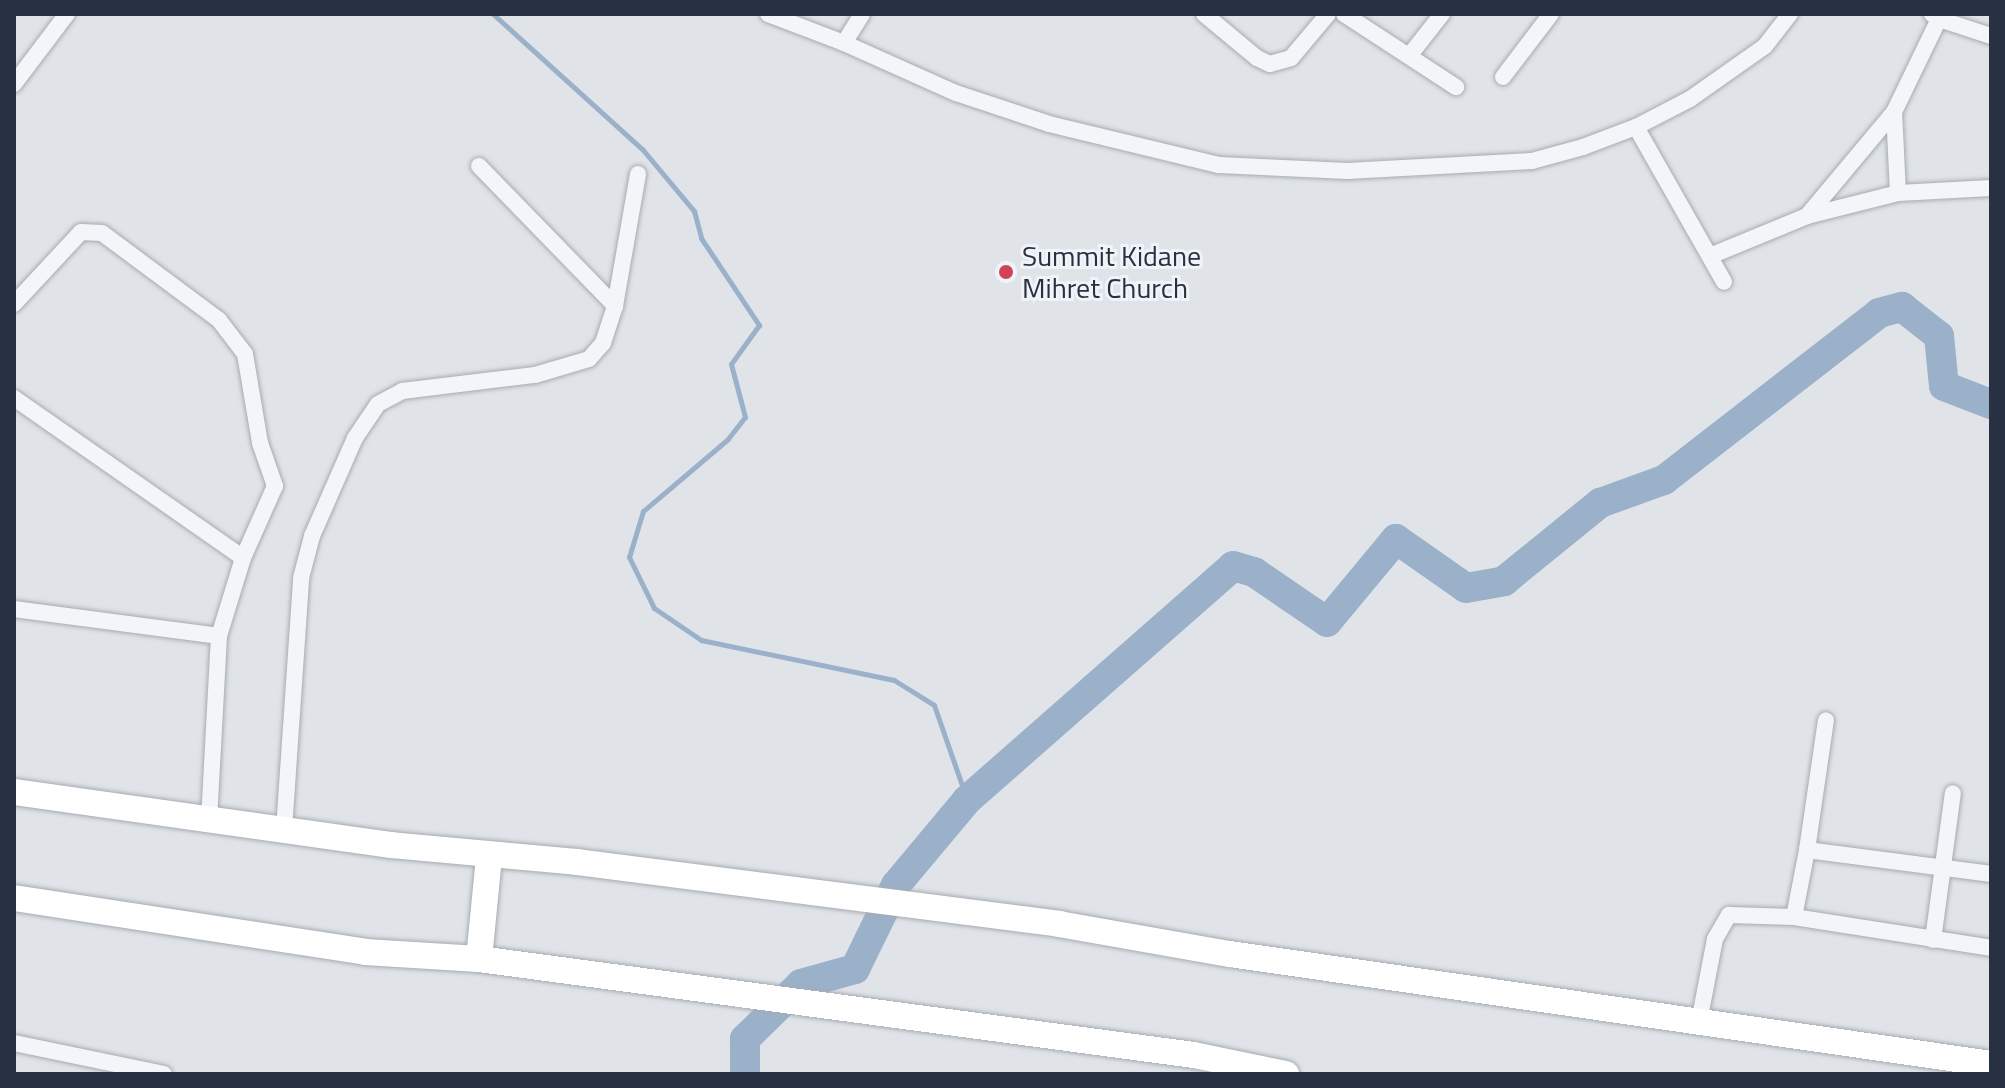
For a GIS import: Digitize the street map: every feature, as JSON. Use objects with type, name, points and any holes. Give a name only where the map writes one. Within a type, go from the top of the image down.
[{"type":"highway","points":[[14,792],[489,857],[577,862],[1059,924],[1230,954],[1991,1064]]},
{"type":"highway","points":[[479,959],[489,857]]},
{"type":"highway","points":[[14,898],[365,952],[479,959],[996,1027],[1194,1055],[1286,1074]]},
{"type":"street","points":[[14,84],[67,14]]},
{"type":"street","points":[[768,14],[994,107],[1088,134],[1219,165],[1347,171],[1532,161],[1636,127],[1731,72],[1765,46],[1790,14]]},
{"type":"street","points":[[844,43],[862,14]]},
{"type":"street","points":[[1215,17],[1257,58],[1270,64],[1282,63],[1299,50],[1328,14]]},
{"type":"street","points":[[1344,14],[1456,87]]},
{"type":"street","points":[[1409,56],[1442,14]]},
{"type":"street","points":[[1503,77],[1551,14]]},
{"type":"street","points":[[1807,216],[1894,112],[1936,17],[1991,36]]},
{"type":"street","points":[[1894,112],[1898,193]]},
{"type":"street","points":[[1636,127],[1724,282]]},
{"type":"street","points":[[479,166],[615,306]]},
{"type":"street","points":[[284,830],[301,578],[317,522],[355,438],[378,404],[402,391],[535,375],[589,359],[603,343],[615,306],[638,174]]},
{"type":"street","points":[[1710,256],[1807,216],[1898,193],[1991,188]]},
{"type":"street","points":[[14,304],[81,232],[102,233],[219,320],[245,354],[260,443],[275,486],[243,558],[219,636],[209,821]]},
{"type":"street","points":[[14,398],[243,558]]},
{"type":"street","points":[[14,609],[78,620],[219,636]]},
{"type":"street","points":[[1794,917],[1826,720]]},
{"type":"street","points":[[1933,940],[1953,793]]},
{"type":"street","points":[[1807,850],[1991,874]]},
{"type":"street","points":[[1699,1022],[1715,939],[1729,915],[1794,917],[1991,948]]},
{"type":"street","points":[[14,1043],[94,1068],[164,1074]]},
{"type":"waterway","points":[[493,14],[643,150],[694,211],[701,238],[759,325],[731,364],[745,417],[728,439],[643,511],[629,557],[654,608],[701,640],[894,680],[934,705],[967,800]]},
{"type":"waterway","points":[[745,1074],[745,1039],[801,984],[855,969],[896,885],[967,800],[1233,566],[1254,572],[1327,622],[1396,539],[1466,588],[1504,581],[1600,503],[1664,480],[1879,313],[1902,307],[1939,336],[1944,386],[1991,404]]},
{"type":"place","name":"Summit Kidane Mihret Church","points":[[1006,272]]}]
